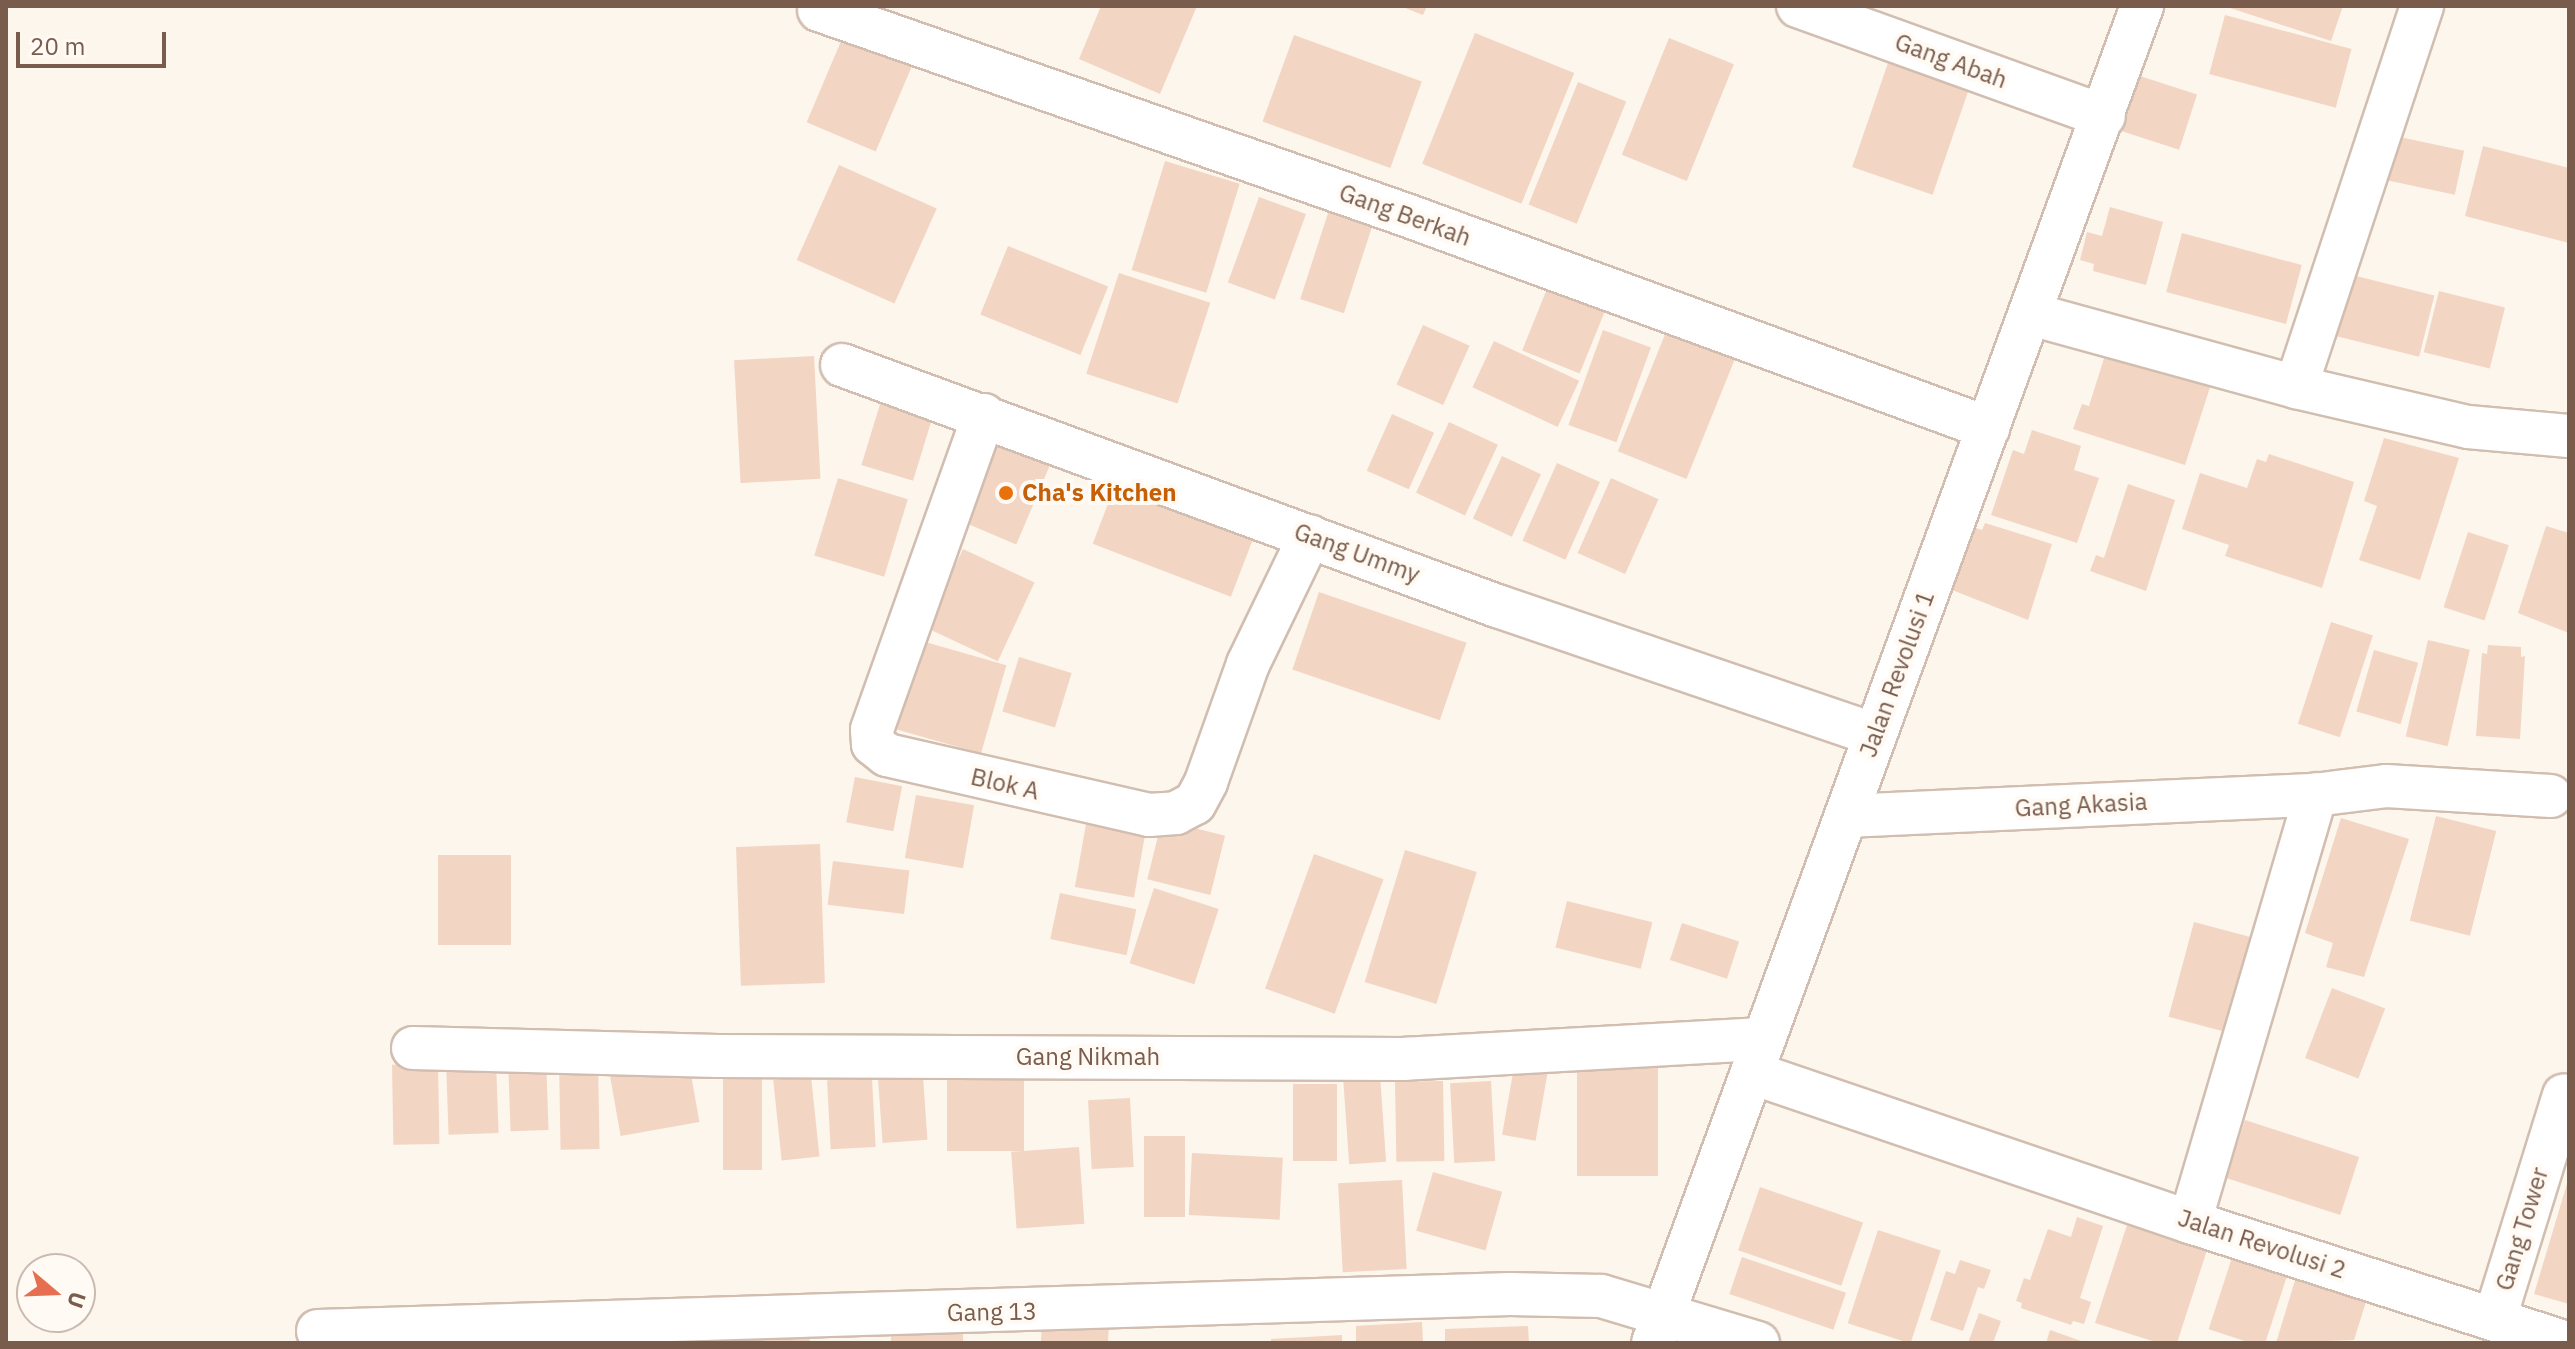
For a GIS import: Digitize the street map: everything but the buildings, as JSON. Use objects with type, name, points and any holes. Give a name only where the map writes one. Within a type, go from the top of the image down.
[{"type":"street","name":"Gang Abah","points":[[1798,6],[2104,116]]},
{"type":"street","name":"Jalan Revolusi 1","points":[[1659,1327],[2142,6]]},
{"type":"street","points":[[2296,387],[2422,6]]},
{"type":"street","name":"Gang Berkah","points":[[819,10],[1406,215],[1988,428]]},
{"type":"street","points":[[2031,314],[2296,387],[2468,427],[2569,436]]},
{"type":"street","name":"Gang Ummy","points":[[842,365],[1310,536],[1874,734]]},
{"type":"street","name":"Blok A","points":[[984,415],[872,730],[873,744],[887,755],[1149,815],[1176,813],[1195,803],[1206,782],[1248,664],[1310,536]]},
{"type":"street","name":"Gang Akasia","points":[[1846,816],[2316,794],[2386,786],[2551,796]]},
{"type":"street","points":[[2190,1222],[2316,794]]},
{"type":"street","name":"Gang Nikmah","points":[[413,1048],[718,1056],[1402,1059],[1757,1056]]},
{"type":"street","name":"Jalan Revolusi 2","points":[[1757,1056],[1957,1141],[2190,1222],[2568,1343]]},
{"type":"street","name":"Gang Tower","points":[[2495,1318],[2564,1095]]},
{"type":"street","name":"Gang 13","points":[[318,1331],[1510,1294],[1601,1296],[1659,1327],[1758,1343]]},
{"type":"place","name":"Cha's Kitchen","points":[[1006,493]]}]
